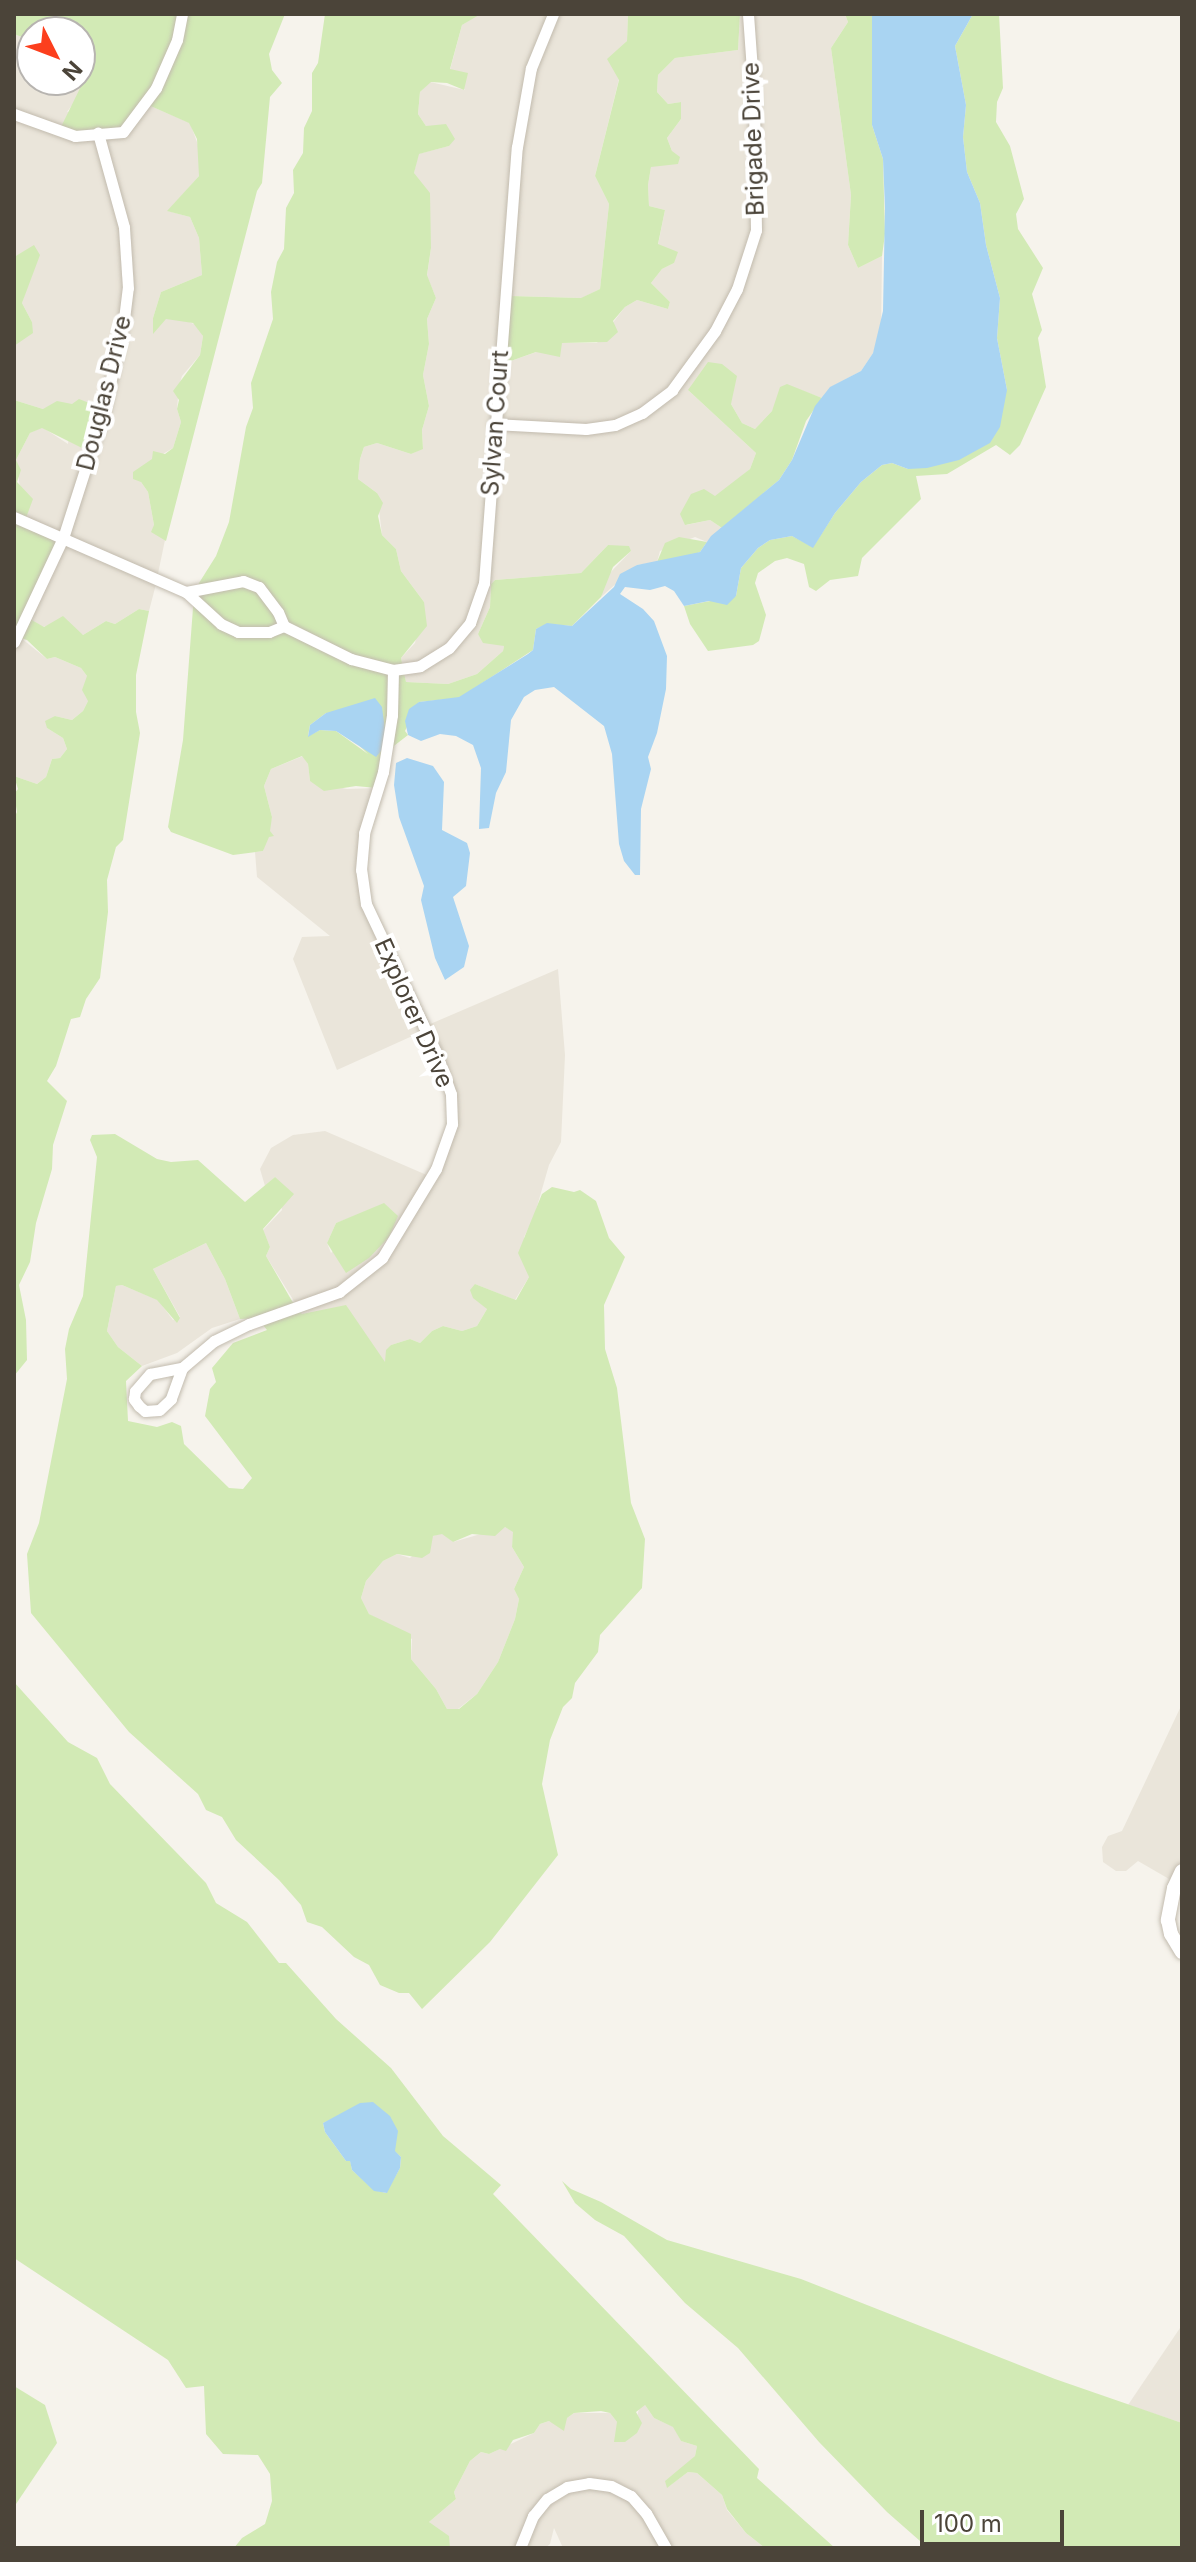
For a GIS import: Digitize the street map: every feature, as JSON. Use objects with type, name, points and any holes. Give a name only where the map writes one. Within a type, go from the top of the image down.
[{"type":"street","points":[[14,114],[75,136],[123,132],[156,88],[177,40],[182,14]]},
{"type":"street","name":"Sylvan Court","points":[[284,626],[351,659],[393,670],[434,660],[470,623],[484,583],[517,147],[531,68],[553,14]]},
{"type":"street","name":"Brigade Drive","points":[[494,424],[586,429],[615,425],[642,413],[672,390],[715,331],[737,289],[756,230],[754,98],[748,14]]},
{"type":"street","name":"Douglas Drive","points":[[14,642],[63,538],[105,407],[128,288],[124,227],[98,133]]},
{"type":"street","points":[[14,517],[186,592],[221,624],[238,632],[250,635],[284,626],[259,587],[243,581],[186,592]]},
{"type":"street","name":"Explorer Drive","points":[[182,1368],[164,1369],[140,1383],[134,1399],[139,1406],[145,1411],[159,1410],[171,1399],[182,1368],[214,1341],[249,1324],[339,1292],[382,1258],[436,1169],[452,1124],[451,1094],[446,1080],[366,904],[361,870],[364,833],[383,772],[390,729],[393,670]]},
{"type":"street","points":[[1182,1871],[1171,1897],[1168,1920],[1171,1934],[1182,1952]]},
{"type":"street","points":[[520,2548],[533,2516],[547,2499],[567,2487],[589,2483],[611,2486],[631,2496],[646,2513],[666,2548]]},
{"type":"shaded area","points":[[479,14],[628,14],[627,41],[616,54],[619,79],[595,176],[609,204],[600,289],[582,298],[512,296],[502,364],[562,343],[597,343],[625,307],[637,300],[668,309],[670,302],[651,283],[662,269],[674,263],[658,245],[665,210],[649,206],[648,185],[651,167],[672,151],[667,138],[681,119],[681,102],[668,104],[657,92],[658,75],[675,58],[738,50],[740,14],[845,14],[848,22],[831,48],[851,195],[848,245],[858,268],[882,256],[881,332],[873,353],[861,371],[831,387],[822,398],[787,385],[772,411],[755,429],[742,423],[731,404],[688,390],[756,453],[750,469],[686,525],[710,520],[722,528],[707,542],[695,537],[660,551],[657,562],[637,565],[601,597],[606,577],[631,551],[608,545],[581,573],[495,580],[491,584],[490,607],[478,634],[504,646],[503,651],[477,674],[448,684],[406,682],[401,658],[415,643],[424,602],[401,571],[396,549],[382,535],[377,493],[358,479],[360,459],[364,447],[377,443],[411,454],[423,448],[422,430],[429,406],[423,375],[429,344],[427,319],[436,298],[427,276],[431,248],[414,173],[418,154],[449,146],[426,126],[418,114],[420,92],[430,82],[465,90],[450,70],[462,25]]},
{"type":"shaded area","points":[[14,34],[16,96],[79,96],[67,112],[146,104],[190,123],[201,153],[199,176],[168,211],[190,217],[199,238],[202,275],[161,292],[153,318],[153,331],[166,318],[185,320],[198,326],[203,336],[200,355],[182,376],[179,386],[177,409],[181,422],[173,448],[146,464],[141,482],[148,492],[154,525],[165,540],[155,588],[149,611],[139,609],[115,624],[106,621],[83,635],[55,623],[43,627],[25,616],[25,521],[16,460],[30,433],[42,427],[68,444],[72,404],[43,409],[14,400],[14,346],[31,328],[32,322],[22,303],[35,260],[34,246],[14,257]]},
{"type":"shaded area","points":[[16,634],[47,659],[55,657],[81,668],[87,676],[88,701],[83,711],[72,720],[55,716],[47,728],[63,738],[67,749],[60,758],[52,759],[46,777],[37,784],[14,776]]},
{"type":"shaded area","points":[[303,756],[308,764],[310,781],[347,789],[376,788],[362,840],[366,906],[428,1025],[558,969],[565,1055],[561,1142],[549,1165],[534,1217],[524,1237],[529,1277],[515,1300],[475,1284],[487,1309],[477,1326],[462,1331],[443,1326],[432,1331],[420,1343],[410,1339],[391,1345],[385,1363],[372,1346],[302,1314],[266,1256],[270,1247],[263,1230],[282,1210],[275,1177],[265,1186],[260,1169],[271,1148],[293,1135],[325,1131],[429,1176],[452,1124],[451,1085],[419,1033],[337,1070],[293,959],[302,937],[330,936],[257,877],[255,852],[263,851],[272,817],[264,786],[271,769]],"holes":[[[371,1210],[331,1253],[327,1243],[336,1223]]]},
{"type":"shaded area","points":[[206,1243],[225,1279],[240,1319],[212,1328],[177,1353],[142,1366],[118,1347],[107,1331],[116,1286],[122,1285],[158,1300],[173,1320],[180,1317],[153,1269]]},
{"type":"shaded area","points":[[505,1527],[514,1532],[512,1547],[524,1567],[514,1589],[519,1599],[515,1619],[498,1662],[477,1694],[458,1709],[447,1709],[436,1689],[411,1659],[412,1639],[369,1614],[361,1598],[366,1581],[383,1561],[397,1554],[410,1558],[433,1536],[442,1533],[453,1542]]},
{"type":"shaded area","points":[[1182,1704],[1182,1873],[1176,1883],[1138,1861],[1126,1871],[1116,1871],[1103,1862],[1102,1847],[1108,1836],[1122,1831]]},
{"type":"shaded area","points":[[1182,2325],[1182,2423],[1128,2405]]},
{"type":"shaded area","points":[[645,2405],[654,2418],[674,2427],[681,2441],[697,2446],[695,2456],[668,2487],[688,2472],[697,2473],[722,2495],[727,2510],[746,2533],[765,2548],[563,2548],[554,2528],[550,2544],[545,2548],[521,2545],[517,2548],[450,2548],[429,2522],[456,2499],[454,2492],[470,2461],[481,2452],[489,2454],[534,2433],[540,2424],[549,2421],[558,2424],[574,2413],[610,2413],[617,2422],[637,2416],[640,2406]]},
{"type":"green space","points":[[14,14],[285,14],[269,54],[272,70],[282,83],[270,97],[262,183],[257,191],[166,541],[151,532],[154,525],[148,492],[141,482],[133,479],[133,472],[152,459],[153,451],[165,454],[173,448],[181,422],[177,409],[179,400],[173,391],[200,355],[203,336],[193,323],[166,319],[153,334],[153,318],[161,292],[202,275],[199,238],[190,217],[167,211],[199,176],[197,139],[189,123],[146,104],[124,132],[96,135],[60,129],[76,96],[96,96],[96,16],[16,16],[14,34]]},
{"type":"green space","points":[[325,14],[479,15],[462,25],[450,69],[468,73],[464,90],[447,83],[431,82],[420,92],[418,114],[426,126],[446,124],[455,139],[449,146],[419,154],[414,173],[430,193],[431,248],[427,275],[436,298],[427,319],[429,344],[423,375],[429,406],[422,430],[423,449],[411,454],[377,443],[364,447],[360,459],[358,479],[377,493],[383,503],[378,516],[382,535],[396,549],[401,571],[424,602],[427,626],[401,658],[406,682],[448,684],[477,674],[503,651],[504,646],[483,643],[478,634],[490,607],[491,584],[495,580],[581,573],[608,545],[629,546],[631,551],[613,567],[601,597],[572,626],[547,624],[536,629],[533,650],[459,698],[419,702],[405,731],[408,735],[390,749],[376,788],[356,786],[324,791],[310,781],[308,764],[302,756],[271,769],[264,786],[272,817],[270,831],[274,836],[269,837],[263,851],[233,855],[171,832],[168,827],[183,740],[193,608],[199,583],[216,556],[229,522],[246,427],[253,408],[251,383],[273,319],[271,292],[277,262],[284,249],[286,208],[294,193],[293,170],[303,153],[304,128],[312,111],[312,73],[318,63]],"holes":[[[326,713],[368,754],[336,731],[320,730],[308,736],[310,725]]]},
{"type":"green space","points":[[628,14],[740,14],[738,50],[675,58],[658,75],[657,92],[668,104],[681,102],[681,119],[667,138],[672,151],[680,157],[678,164],[651,167],[648,185],[649,206],[665,210],[658,244],[678,252],[674,263],[662,269],[651,283],[670,302],[668,309],[637,300],[625,307],[613,321],[618,332],[607,342],[562,343],[560,357],[536,352],[502,364],[511,296],[581,298],[600,289],[609,204],[595,176],[619,80],[607,59],[627,41]]},
{"type":"green space","points":[[845,14],[872,14],[872,125],[883,159],[885,234],[882,256],[858,268],[848,245],[851,195],[831,48],[848,22]]},
{"type":"green space","points":[[973,14],[999,14],[1003,88],[997,102],[996,122],[1010,146],[1024,199],[1016,214],[1018,229],[1043,268],[1032,294],[1042,330],[1038,338],[1046,387],[1020,445],[1010,455],[996,445],[947,474],[916,476],[921,499],[862,558],[858,576],[830,580],[816,591],[809,587],[804,564],[787,558],[775,561],[758,573],[755,583],[766,615],[759,641],[753,645],[708,651],[690,624],[684,606],[736,596],[741,568],[758,548],[770,540],[792,536],[813,547],[835,513],[861,482],[882,465],[892,463],[908,469],[1007,390],[997,338],[1000,298],[986,245],[980,203],[967,172],[963,137],[966,105],[955,46]]},
{"type":"green space","points":[[34,245],[40,255],[22,303],[32,322],[33,333],[14,346],[14,257]]},
{"type":"green space","points":[[708,362],[722,364],[737,376],[731,404],[742,423],[755,429],[772,411],[780,387],[787,384],[822,398],[806,421],[792,460],[779,480],[722,528],[710,520],[685,525],[680,514],[691,494],[704,489],[715,496],[750,469],[756,453],[688,390]]},
{"type":"green space","points":[[79,399],[102,408],[88,451],[42,428],[30,433],[16,460],[21,470],[17,482],[33,499],[26,518],[60,536],[25,616],[44,627],[63,616],[83,635],[106,621],[115,624],[139,609],[149,611],[136,675],[136,712],[140,733],[123,840],[116,847],[107,880],[108,912],[100,978],[86,999],[80,1017],[71,1019],[56,1066],[47,1081],[67,1101],[53,1145],[52,1169],[36,1223],[30,1262],[19,1285],[26,1320],[27,1360],[14,1376],[14,818],[17,812],[14,794],[18,789],[14,776],[37,784],[46,777],[52,759],[60,758],[67,749],[63,738],[47,728],[45,721],[55,716],[72,720],[83,711],[88,701],[82,690],[87,676],[81,668],[55,657],[47,659],[27,640],[14,636],[14,400],[43,409],[57,401],[72,404]]},
{"type":"green space","points":[[679,537],[707,542],[700,552],[688,557],[657,562],[665,543]]},
{"type":"green space","points":[[115,1134],[157,1159],[171,1162],[198,1160],[245,1202],[275,1177],[294,1194],[263,1229],[270,1247],[266,1256],[292,1301],[302,1314],[346,1305],[385,1362],[386,1350],[391,1345],[410,1339],[420,1343],[432,1331],[443,1326],[462,1331],[477,1326],[487,1309],[473,1298],[470,1290],[475,1284],[516,1300],[529,1277],[518,1253],[542,1194],[552,1187],[574,1192],[580,1190],[596,1201],[609,1238],[625,1257],[604,1305],[605,1349],[617,1388],[631,1503],[645,1539],[642,1588],[600,1635],[598,1652],[575,1683],[572,1698],[563,1707],[550,1740],[542,1784],[558,1855],[490,1942],[422,2009],[409,1993],[399,1993],[380,1985],[369,1965],[354,1957],[322,1927],[307,1922],[301,1905],[279,1880],[236,1840],[222,1817],[206,1810],[198,1794],[129,1732],[31,1613],[27,1554],[39,1523],[67,1379],[65,1349],[69,1329],[83,1296],[97,1157],[90,1140],[92,1135]],"holes":[[[206,1243],[225,1279],[240,1319],[264,1318],[263,1325],[267,1330],[233,1343],[212,1368],[216,1382],[210,1389],[205,1416],[252,1478],[243,1489],[229,1488],[184,1444],[181,1426],[172,1422],[157,1427],[128,1421],[126,1381],[142,1366],[118,1347],[107,1331],[116,1286],[122,1285],[157,1300],[177,1323],[180,1318],[153,1269]],[[505,1527],[513,1532],[512,1547],[524,1567],[514,1589],[519,1599],[515,1619],[498,1662],[477,1694],[459,1709],[447,1709],[436,1689],[411,1659],[411,1634],[369,1614],[361,1598],[366,1581],[383,1561],[397,1554],[422,1558],[430,1553],[433,1536],[442,1534],[453,1542],[472,1534],[495,1536]]]},
{"type":"green space","points":[[384,1203],[398,1216],[389,1237],[369,1258],[346,1273],[327,1243],[336,1223]]},
{"type":"green space","points":[[14,1682],[68,1742],[97,1758],[110,1784],[206,1883],[216,1903],[247,1922],[279,1963],[286,1963],[336,2019],[391,2068],[443,2136],[501,2185],[493,2194],[759,2469],[757,2478],[835,2548],[765,2548],[746,2533],[727,2509],[722,2495],[697,2473],[688,2472],[667,2488],[665,2481],[695,2456],[697,2446],[681,2441],[673,2427],[654,2418],[645,2405],[636,2412],[642,2423],[637,2433],[625,2442],[614,2442],[617,2422],[610,2413],[601,2411],[574,2413],[567,2418],[564,2431],[549,2421],[540,2424],[534,2433],[513,2440],[506,2451],[481,2452],[470,2461],[454,2492],[456,2499],[429,2522],[449,2536],[450,2548],[234,2548],[242,2538],[265,2524],[272,2501],[270,2474],[258,2455],[223,2454],[206,2434],[204,2386],[186,2388],[168,2360],[14,2258]],"holes":[[[349,2111],[401,2157],[400,2168],[386,2193],[374,2190],[352,2170],[350,2160],[346,2161],[325,2132],[323,2123]]]},
{"type":"green space","points":[[562,2181],[571,2189],[601,2202],[667,2240],[801,2279],[1055,2379],[1182,2423],[1182,2548],[928,2548],[887,2512],[819,2442],[738,2348],[685,2303],[624,2236],[595,2220],[575,2203]]},
{"type":"green space","points":[[14,2386],[45,2405],[57,2443],[14,2507]]},
{"type":"water","points":[[872,14],[973,14],[955,46],[966,105],[963,137],[967,172],[980,203],[986,245],[1000,298],[997,338],[1007,390],[1000,427],[990,443],[959,460],[927,468],[908,469],[892,463],[882,465],[861,482],[835,513],[813,548],[792,536],[770,540],[758,548],[741,568],[736,596],[727,605],[709,601],[684,606],[674,591],[665,586],[650,590],[625,587],[620,594],[643,609],[654,621],[667,656],[666,689],[657,733],[648,757],[651,769],[641,809],[640,875],[635,875],[624,861],[619,844],[612,754],[604,726],[554,687],[535,690],[524,697],[511,720],[506,772],[496,793],[489,828],[479,829],[481,768],[473,745],[456,736],[440,734],[421,741],[408,735],[405,721],[409,709],[419,702],[459,697],[528,654],[533,650],[536,629],[547,623],[572,626],[614,587],[620,574],[637,565],[700,552],[711,536],[779,480],[792,460],[815,406],[830,387],[861,371],[873,353],[883,311],[885,208],[883,159],[872,125]]},
{"type":"water","points":[[375,698],[382,707],[385,729],[382,750],[376,757],[336,731],[320,730],[308,737],[310,725],[326,713]]},
{"type":"water","points":[[407,758],[433,766],[444,782],[442,830],[467,843],[470,853],[466,886],[453,897],[469,946],[464,967],[445,980],[435,958],[421,900],[424,886],[399,817],[394,785],[396,763]]},
{"type":"water","points":[[373,2102],[390,2116],[398,2131],[395,2151],[401,2157],[400,2168],[387,2193],[374,2191],[352,2170],[350,2161],[346,2161],[325,2132],[323,2123],[360,2103]]}]
